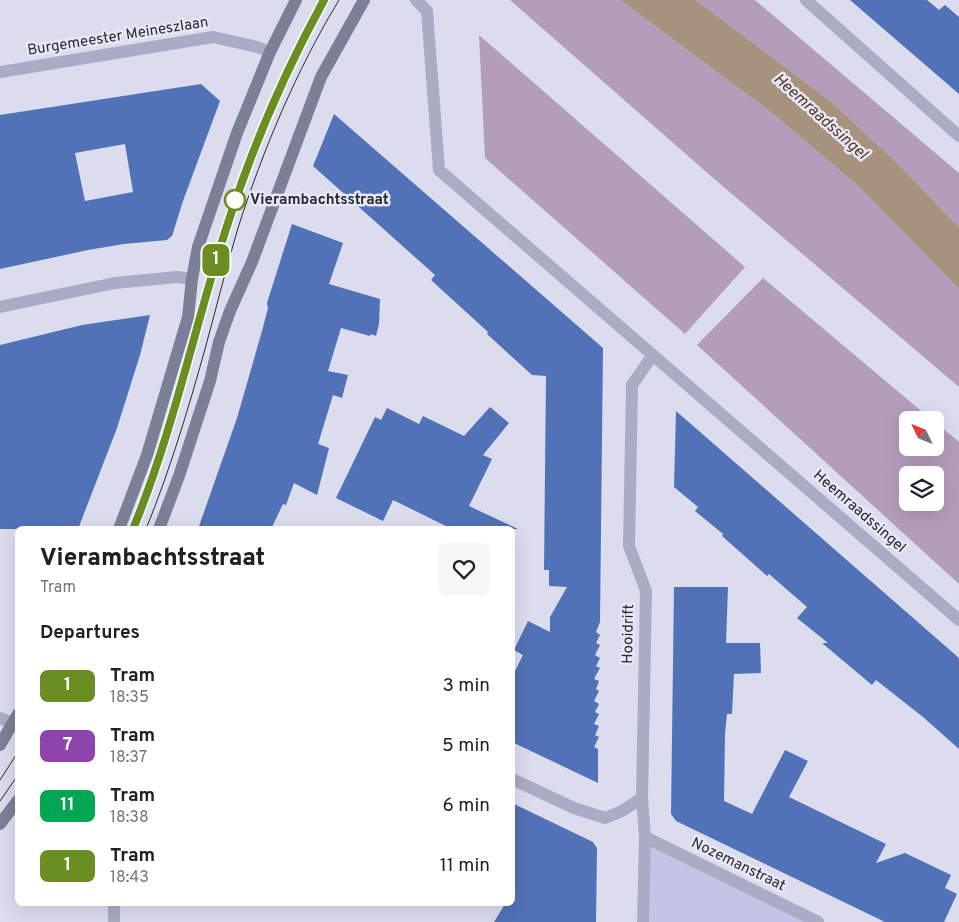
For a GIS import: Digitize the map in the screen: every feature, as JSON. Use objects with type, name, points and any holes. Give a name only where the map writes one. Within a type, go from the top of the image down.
[{"type":"street","points":[[120,526],[147,455],[188,317],[198,247],[237,133],[270,52],[296,0]]},
{"type":"street","points":[[161,526],[180,476],[210,381],[219,342],[230,312],[252,262],[321,77],[364,0]]},
{"type":"street","name":"Heemraadssingel","points":[[416,0],[427,11],[440,170],[652,356],[959,620]]},
{"type":"street","points":[[806,0],[959,136]]},
{"type":"street","name":"Burgemeester Meineszlaan","points":[[0,72],[213,37],[257,46],[270,52]]},
{"type":"street","points":[[0,307],[115,283],[176,277],[192,279]]},
{"type":"street","name":"Hooidrift","points":[[643,922],[645,837],[642,798],[646,591],[629,546],[632,384],[652,356]]},
{"type":"street","points":[[0,718],[15,720]]},
{"type":"street","points":[[0,745],[15,722]]},
{"type":"street","points":[[515,780],[574,808],[604,818],[622,811],[642,798]]},
{"type":"street","points":[[0,824],[15,804]]},
{"type":"street","name":"Nozemanstraat","points":[[645,837],[818,922]]},
{"type":"street","points":[[114,906],[114,922]]},
{"type":"shaded area","points":[[510,0],[620,0],[772,113],[857,185],[959,289],[959,387],[712,177]]},
{"type":"shaded area","points":[[696,0],[755,0],[959,173],[959,227],[892,158],[830,101]]},
{"type":"shaded area","points":[[479,35],[745,267],[685,334],[485,158]]},
{"type":"shaded area","points":[[763,278],[921,411],[899,411],[899,456],[944,456],[944,430],[959,442],[959,584],[697,345]]},
{"type":"shaded area","points":[[645,837],[818,922],[643,922]]},
{"type":"water","points":[[620,0],[696,0],[830,101],[892,158],[959,227],[959,289],[857,185],[772,113]]},
{"type":"building","points":[[850,0],[927,0],[939,10],[945,5],[959,17],[959,94]]},
{"type":"building","points":[[201,84],[220,101],[172,236],[167,240],[88,250],[0,269],[0,115]],"holes":[[[125,144],[133,192],[85,201],[75,153]]]},
{"type":"building","points":[[334,114],[603,348],[600,622],[596,632],[600,635],[596,643],[600,645],[595,655],[600,658],[596,666],[600,668],[594,679],[599,681],[596,689],[599,691],[594,701],[599,704],[595,712],[599,714],[594,724],[599,726],[595,735],[599,737],[594,747],[598,749],[598,783],[515,743],[515,671],[523,655],[515,651],[515,648],[528,621],[550,632],[550,617],[567,587],[549,586],[549,570],[544,570],[546,376],[532,375],[431,280],[435,275],[313,166]]},
{"type":"building","points":[[292,224],[343,243],[329,284],[380,299],[379,324],[376,336],[341,328],[328,371],[348,375],[342,398],[333,395],[318,444],[329,448],[317,495],[294,483],[286,505],[283,504],[272,526],[199,526],[237,418],[268,308],[267,303]]},
{"type":"building","points":[[150,315],[140,355],[117,428],[79,526],[15,526],[15,529],[0,529],[0,345],[82,325]]},
{"type":"building","points":[[490,407],[509,423],[483,455],[492,459],[469,506],[512,526],[446,526],[393,500],[383,521],[336,498],[375,417],[381,420],[387,408],[419,424],[423,416],[464,436]]},
{"type":"building","points":[[676,411],[959,658],[959,749],[923,717],[876,680],[872,685],[822,643],[828,643],[797,618],[807,607],[769,574],[767,576],[722,536],[723,534],[695,511],[698,507],[674,487]]},
{"type":"building","points":[[674,587],[728,587],[726,643],[760,643],[761,673],[734,674],[732,714],[727,714],[725,734],[724,801],[752,814],[785,750],[808,761],[789,797],[886,844],[876,863],[905,853],[951,875],[945,888],[957,894],[944,922],[885,922],[676,821],[671,814]]},
{"type":"building","points":[[515,804],[593,842],[597,848],[596,922],[494,922],[504,906],[515,906]]},
{"type":"tram line","points":[[133,526],[159,455],[214,267],[246,170],[282,84],[324,0]]},
{"type":"tram line","name":"1","points":[[134,526],[176,405],[218,253],[241,184],[284,78],[324,0]]},
{"type":"tram line","points":[[147,526],[171,462],[185,417],[238,228],[258,169],[295,83],[339,0]]},
{"type":"tram line","points":[[0,780],[15,757]]},
{"type":"tram line","points":[[0,801],[15,779]]},
{"type":"place","name":"Vierambachtsstraat","points":[[235,200]]}]
